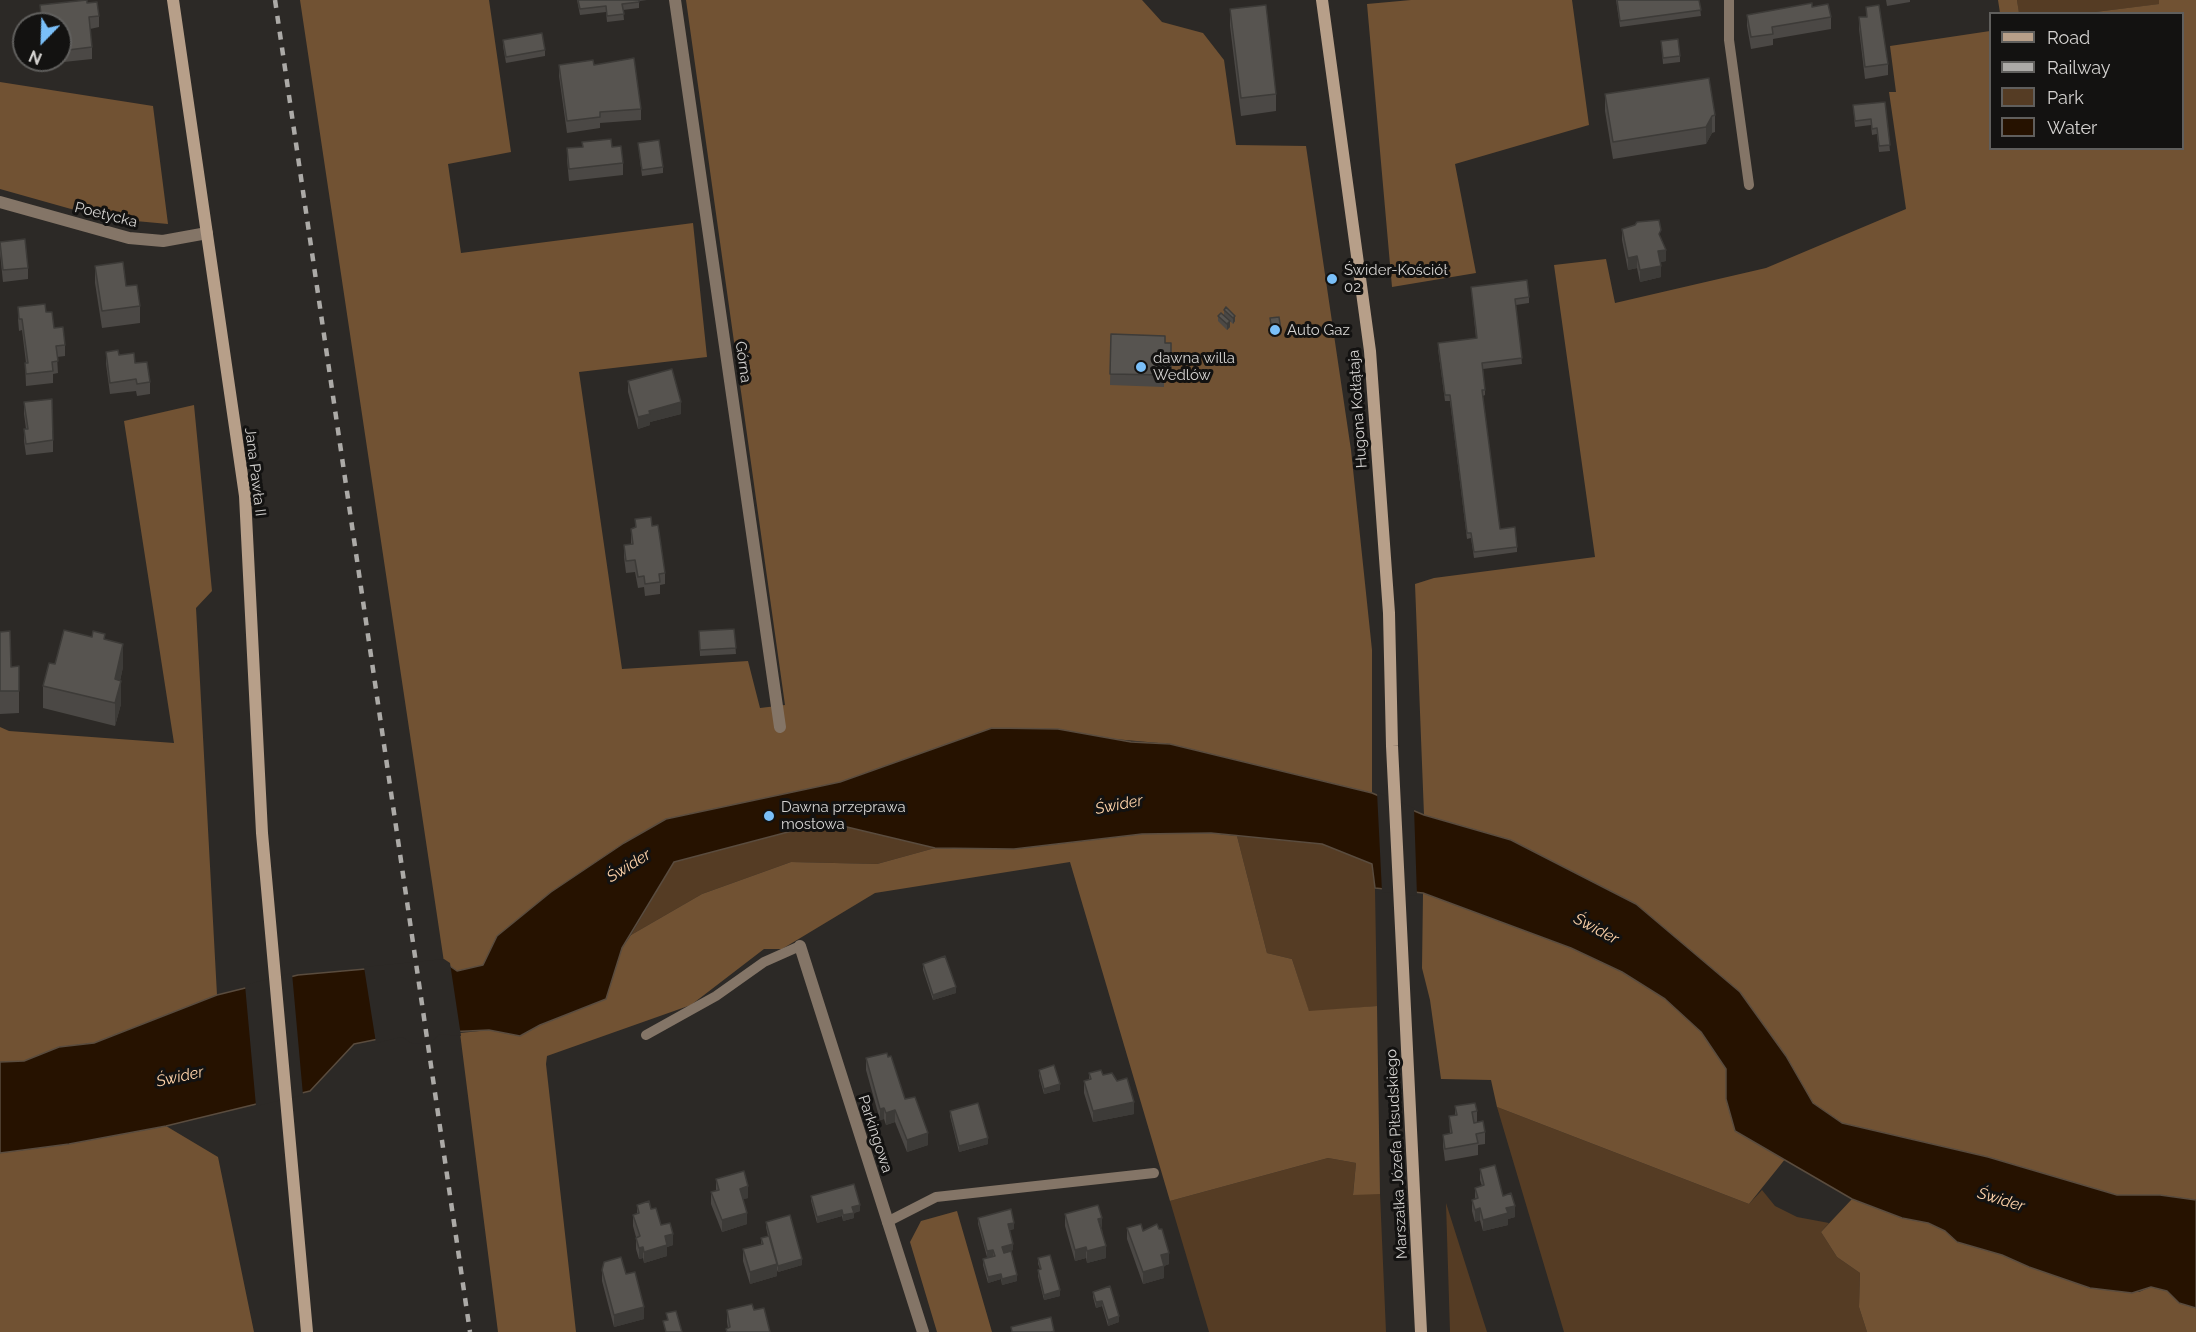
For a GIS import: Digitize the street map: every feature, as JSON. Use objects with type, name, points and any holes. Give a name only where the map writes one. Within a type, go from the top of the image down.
[{"type":"main road","name":"Jana Pawła II","points":[[173,0],[245,496],[262,832],[286,1124],[307,1332]]},
{"type":"main road","name":"Hugona Kołłątaja","points":[[1322,0],[1370,351],[1389,613],[1392,746],[1403,975]]},
{"type":"main road","name":"Marszałka Józefa Piłsudskiego","points":[[1403,975],[1421,1332]]},
{"type":"street","name":"Górna","points":[[675,0],[780,727]]},
{"type":"street","name":"Poetycka","points":[[0,202],[129,238],[163,241],[207,233]]},
{"type":"street","name":"Parkingowa","points":[[800,946],[923,1332]]},
{"type":"lane","points":[[1729,0],[1729,40],[1749,185]]},
{"type":"lane","points":[[646,1035],[716,996],[764,962],[800,946]]},
{"type":"lane","points":[[887,1222],[936,1197],[1154,1173]]},
{"type":"green space","points":[[2017,0],[2159,0],[2160,4],[2095,12],[2019,12]]},
{"type":"green space","points":[[826,822],[935,848],[877,864],[791,862],[702,894],[631,935],[674,862]]},
{"type":"green space","points":[[1237,836],[1322,844],[1372,864],[1375,889],[1377,1006],[1309,1012],[1292,959],[1267,953]]},
{"type":"green space","points":[[1497,1107],[1749,1204],[1762,1190],[1775,1206],[1797,1217],[1829,1223],[1821,1232],[1837,1257],[1860,1273],[1859,1307],[1867,1332],[1564,1332]]},
{"type":"green space","points":[[1328,1158],[1356,1163],[1353,1194],[1380,1194],[1386,1332],[1209,1332],[1170,1201]]},
{"type":"green space","points":[[1446,1203],[1487,1332],[1450,1332]]},
{"type":"shaded area","points":[[300,0],[489,0],[511,152],[448,164],[461,253],[693,223],[707,357],[579,372],[622,669],[748,661],[760,708],[785,705],[686,0],[1142,0],[1162,22],[1203,33],[1224,60],[1236,145],[1306,146],[1351,450],[1372,650],[1372,793],[1170,744],[992,728],[840,782],[497,936],[483,965],[457,972],[444,962]]},
{"type":"shaded area","points":[[1411,0],[1572,0],[1589,125],[1455,164],[1476,273],[1392,287],[1367,4]]},
{"type":"shaded area","points":[[1998,0],[2017,0],[2019,12],[2000,12]]},
{"type":"shaded area","points":[[2159,0],[2196,0],[2196,1200],[2160,1195],[2117,1195],[1988,1157],[1842,1123],[1813,1103],[1786,1056],[1740,992],[1636,904],[1511,840],[1424,815],[1415,584],[1434,578],[1595,557],[1554,265],[1606,259],[1615,303],[1766,268],[1906,209],[1889,92],[1896,92],[1890,46],[1989,31],[1989,150],[2184,150],[2184,12],[2095,12],[2159,4]]},
{"type":"shaded area","points":[[0,82],[153,106],[168,224],[103,218],[0,189]]},
{"type":"shaded area","points":[[194,405],[212,591],[196,608],[217,995],[94,1043],[59,1047],[24,1061],[0,1062],[0,727],[9,731],[174,743],[124,421]]},
{"type":"shaded area","points":[[1211,833],[1237,836],[1267,953],[1292,959],[1309,1011],[1377,1006],[1380,1194],[1353,1195],[1356,1163],[1328,1158],[1170,1201],[1070,862],[875,893],[782,949],[764,949],[691,1005],[547,1056],[546,1064],[576,1332],[498,1332],[460,1033],[489,1030],[520,1036],[540,1025],[605,999],[622,948],[631,935],[702,894],[791,862],[877,864],[935,848],[1014,849],[1142,834]]},
{"type":"shaded area","points":[[1423,893],[1571,948],[1622,972],[1665,999],[1701,1032],[1726,1069],[1726,1099],[1735,1131],[1786,1158],[1749,1204],[1497,1107],[1491,1080],[1441,1079],[1430,1000],[1422,968]]},
{"type":"shaded area","points":[[166,1126],[218,1157],[254,1332],[0,1332],[0,1153],[69,1144]]},
{"type":"shaded area","points":[[1852,1199],[1902,1218],[1928,1223],[1945,1231],[1957,1242],[2002,1255],[2090,1288],[2139,1292],[2150,1287],[2167,1291],[2179,1303],[2196,1308],[2196,1332],[1867,1332],[1859,1307],[1860,1273],[1837,1257],[1821,1232]]},
{"type":"shaded area","points":[[957,1211],[992,1332],[937,1332],[910,1242],[921,1221]]},
{"type":"water","name":"Świder","points":[[992,728],[1058,729],[1131,742],[1170,744],[1372,793],[1424,815],[1511,840],[1636,904],[1740,992],[1786,1056],[1813,1103],[1842,1123],[1988,1157],[2117,1195],[2160,1195],[2196,1200],[2196,1308],[2179,1303],[2167,1291],[2151,1287],[2132,1293],[2090,1288],[2002,1255],[1957,1242],[1945,1231],[1928,1223],[1902,1218],[1852,1199],[1735,1131],[1726,1099],[1726,1069],[1701,1032],[1665,999],[1622,972],[1571,948],[1423,893],[1375,888],[1372,864],[1322,844],[1211,833],[1142,834],[1014,849],[935,848],[826,822],[674,862],[622,948],[606,999],[540,1025],[520,1036],[489,1030],[403,1034],[354,1044],[310,1091],[166,1126],[69,1144],[0,1153],[0,1062],[24,1061],[59,1047],[94,1043],[217,995],[298,975],[444,962],[457,971],[483,965],[497,936],[551,892],[624,843],[666,819],[840,782]]},
{"type":"pier","points":[[1377,792],[1414,808],[1417,896],[1382,892]]},
{"type":"pier","points":[[444,959],[450,963],[461,1036],[439,1034],[432,1042],[413,1044],[402,1037],[376,1043],[364,967]]},
{"type":"pier","points":[[292,973],[303,1095],[256,1106],[245,985]]},
{"type":"building","points":[[87,0],[87,3],[97,2],[99,16],[89,17],[92,47],[72,50],[72,12],[41,12],[40,5]]},
{"type":"building","points":[[578,0],[639,0],[639,2],[622,4],[624,14],[607,16],[606,6],[580,9]]},
{"type":"building","points":[[1617,0],[1699,0],[1701,10],[1620,21]]},
{"type":"building","points":[[1812,3],[1812,7],[1828,4],[1831,17],[1772,27],[1773,34],[1751,37],[1747,15]]},
{"type":"building","points":[[1266,5],[1276,94],[1241,98],[1230,9]]},
{"type":"building","points":[[1879,5],[1888,64],[1865,67],[1859,17],[1867,17],[1866,7]]},
{"type":"building","points":[[542,33],[545,50],[506,57],[503,40]]},
{"type":"building","points":[[1678,39],[1680,56],[1663,58],[1661,41]]},
{"type":"building","points":[[634,58],[641,109],[600,112],[600,117],[567,121],[559,65],[593,60],[594,65]]},
{"type":"building","points":[[1709,78],[1715,115],[1706,127],[1613,142],[1605,94]]},
{"type":"building","points":[[1885,102],[1890,145],[1879,146],[1877,128],[1872,129],[1871,119],[1855,121],[1853,105]]},
{"type":"building","points":[[611,139],[612,147],[621,146],[623,163],[569,169],[567,148],[583,147],[582,142]]},
{"type":"building","points":[[659,140],[663,167],[642,170],[638,143]]},
{"type":"building","points":[[1659,220],[1661,230],[1659,234],[1666,250],[1658,251],[1661,266],[1640,270],[1637,256],[1628,258],[1622,229],[1635,225],[1637,222]]},
{"type":"building","points":[[25,239],[28,268],[3,270],[0,242]]},
{"type":"building","points":[[123,262],[126,286],[137,285],[140,306],[102,311],[95,266]]},
{"type":"building","points":[[1527,280],[1529,297],[1515,299],[1522,358],[1482,363],[1485,390],[1482,390],[1500,529],[1515,527],[1517,547],[1474,552],[1471,533],[1467,533],[1450,395],[1445,395],[1438,343],[1477,338],[1471,287]]},
{"type":"building","points":[[45,304],[46,312],[52,312],[54,328],[63,327],[65,345],[56,346],[58,361],[52,362],[53,371],[26,374],[25,363],[28,363],[22,319],[19,319],[18,307]]},
{"type":"building","points":[[1226,307],[1235,316],[1233,318],[1224,310]]},
{"type":"building","points":[[1221,313],[1230,321],[1227,324],[1218,316]]},
{"type":"building","points":[[1279,317],[1281,330],[1272,331],[1270,318]]},
{"type":"building","name":"dawna willa Wedlów","points":[[1111,334],[1165,336],[1165,343],[1171,343],[1171,368],[1164,368],[1164,375],[1110,374]]},
{"type":"building","points":[[118,350],[119,355],[134,353],[135,363],[147,362],[150,382],[137,384],[136,379],[110,383],[106,352]]},
{"type":"building","points":[[672,369],[681,402],[649,411],[650,414],[638,417],[628,381]]},
{"type":"building","points":[[52,399],[53,440],[26,444],[24,429],[28,429],[24,402]]},
{"type":"building","points":[[651,517],[652,526],[658,525],[665,573],[659,574],[660,582],[645,584],[644,576],[638,577],[635,560],[626,561],[624,545],[633,544],[631,529],[636,527],[635,519]]},
{"type":"building","points":[[734,629],[736,648],[700,650],[699,631]]},
{"type":"building","points":[[64,630],[92,637],[93,631],[105,634],[104,639],[123,644],[115,679],[121,681],[115,703],[43,686],[49,663],[55,664]]},
{"type":"building","points":[[10,631],[11,667],[19,666],[19,691],[0,691],[0,632]]},
{"type":"building","points":[[945,956],[956,987],[933,995],[923,964]]},
{"type":"building","points":[[887,1053],[888,1057],[891,1056],[905,1099],[915,1097],[928,1133],[907,1140],[895,1110],[886,1113],[884,1108],[880,1109],[866,1058]]},
{"type":"building","points":[[1054,1065],[1060,1084],[1044,1089],[1039,1070]]},
{"type":"building","points":[[1101,1070],[1103,1075],[1112,1073],[1117,1081],[1127,1078],[1134,1102],[1093,1111],[1084,1081],[1091,1079],[1089,1073]]},
{"type":"building","points":[[978,1103],[988,1138],[959,1146],[950,1111]]},
{"type":"building","points":[[1475,1103],[1477,1111],[1472,1112],[1474,1123],[1483,1121],[1485,1132],[1476,1134],[1478,1143],[1445,1149],[1443,1135],[1452,1133],[1449,1116],[1457,1115],[1455,1106]]},
{"type":"building","points":[[1495,1165],[1503,1196],[1511,1193],[1515,1206],[1506,1208],[1508,1213],[1483,1220],[1480,1208],[1475,1210],[1472,1200],[1478,1198],[1475,1188],[1484,1185],[1480,1169]]},
{"type":"building","points":[[744,1171],[748,1186],[740,1189],[747,1213],[722,1220],[711,1192],[719,1190],[716,1179]]},
{"type":"building","points":[[854,1184],[860,1205],[852,1207],[854,1213],[843,1215],[842,1210],[817,1217],[811,1196]]},
{"type":"building","points":[[649,1201],[651,1209],[656,1208],[661,1225],[670,1223],[673,1234],[665,1236],[667,1245],[644,1252],[643,1247],[639,1248],[636,1238],[640,1236],[633,1215],[639,1213],[637,1205]]},
{"type":"building","points":[[1098,1205],[1102,1218],[1098,1219],[1106,1246],[1087,1251],[1086,1247],[1075,1250],[1065,1214]]},
{"type":"building","points":[[1011,1209],[1014,1223],[1008,1224],[1013,1244],[1002,1247],[1004,1253],[1011,1251],[1017,1275],[1002,1279],[1001,1274],[988,1277],[983,1259],[995,1256],[993,1250],[987,1251],[978,1218]]},
{"type":"building","points":[[790,1215],[802,1259],[778,1266],[766,1222]]},
{"type":"building","points":[[1141,1224],[1143,1231],[1157,1224],[1159,1229],[1162,1229],[1169,1253],[1161,1255],[1164,1266],[1143,1272],[1127,1228]]},
{"type":"building","points":[[769,1236],[777,1264],[750,1272],[743,1249],[763,1244],[761,1238]]},
{"type":"building","points":[[1050,1255],[1060,1290],[1044,1295],[1038,1270],[1041,1269],[1038,1258]]},
{"type":"building","points":[[621,1257],[626,1274],[635,1272],[644,1307],[614,1315],[602,1270],[604,1262]]},
{"type":"building","points":[[1110,1286],[1119,1316],[1108,1320],[1102,1301],[1096,1302],[1093,1292]]},
{"type":"building","points":[[752,1304],[754,1310],[764,1308],[770,1332],[727,1332],[726,1329],[730,1327],[727,1310]]},
{"type":"building","points":[[676,1311],[682,1332],[666,1332],[663,1321],[668,1320],[666,1313]]},
{"type":"building","points":[[1051,1317],[1054,1331],[1012,1332],[1011,1327]]},
{"type":"railway","points":[[275,0],[470,1332]]},
{"type":"place","name":"Świder-Kościół 02","points":[[1332,279]]},
{"type":"place","name":"Auto Gaz","points":[[1275,330]]},
{"type":"place","name":"dawna willa Wedlów","points":[[1141,367]]},
{"type":"place","name":"Dawna przeprawa mostowa","points":[[769,816]]}]
